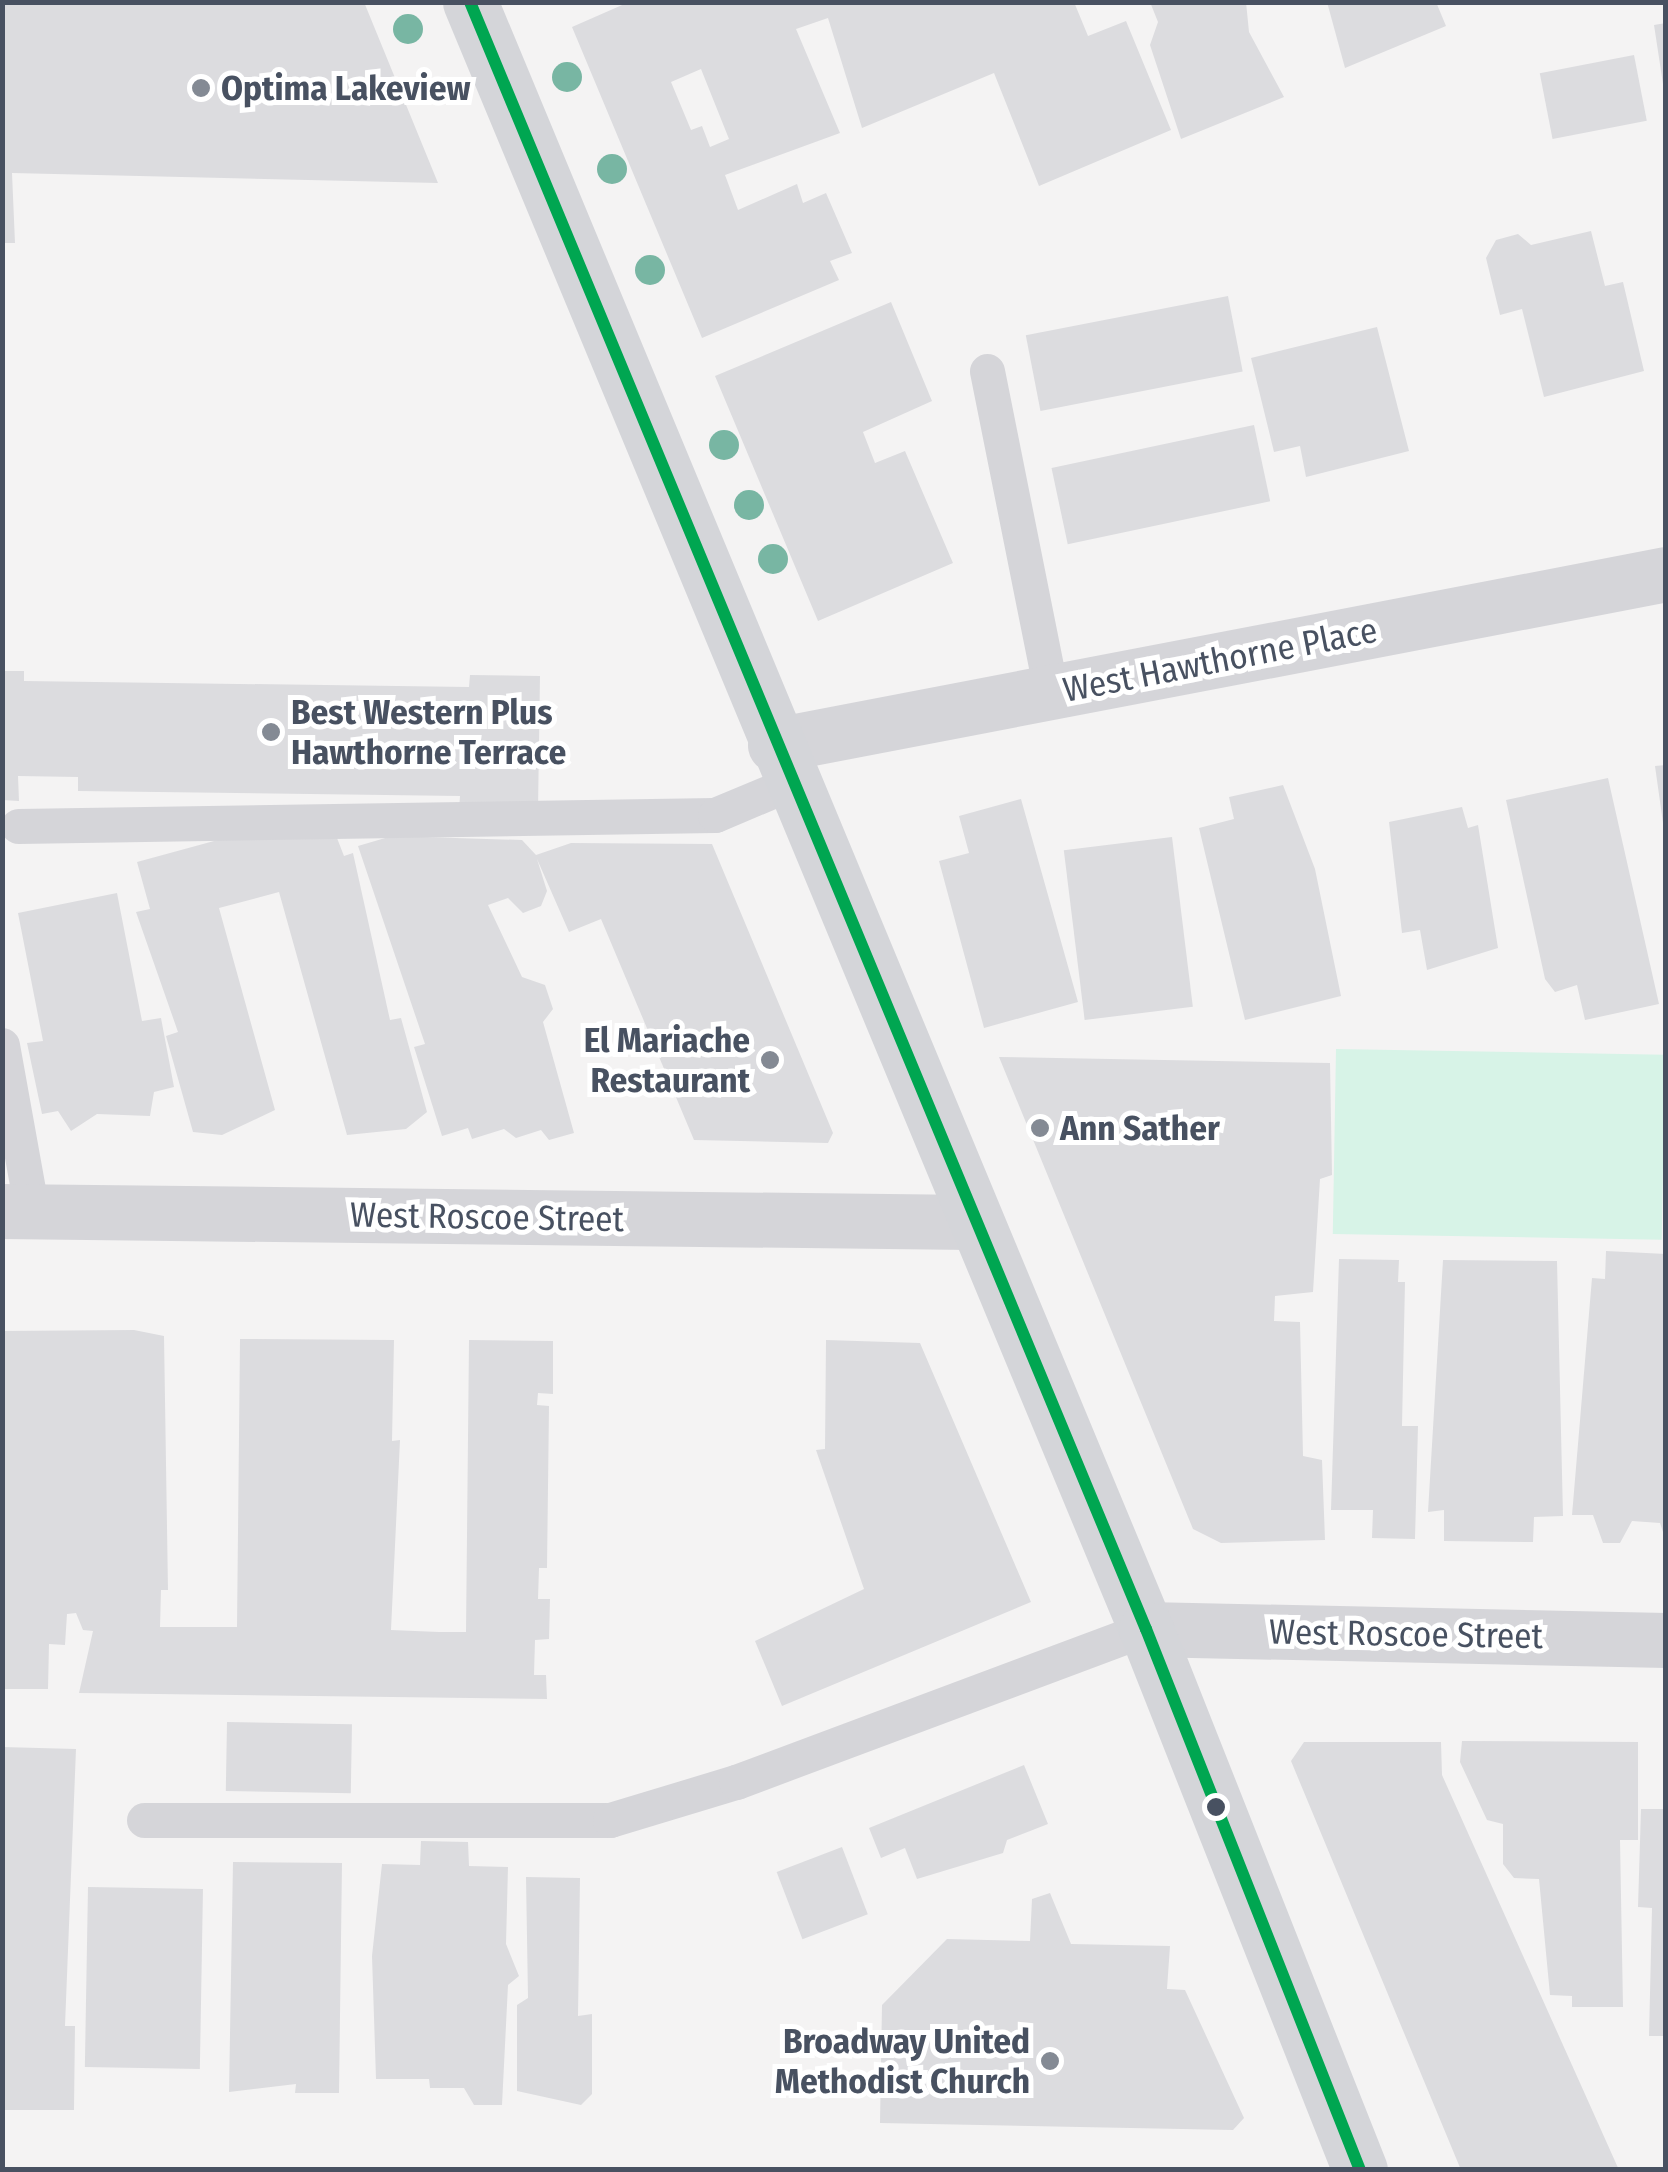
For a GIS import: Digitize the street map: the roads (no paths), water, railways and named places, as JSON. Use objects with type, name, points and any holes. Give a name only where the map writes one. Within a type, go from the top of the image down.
[{"type":"main road","points":[[470,2],[972,1222],[1146,1629],[1360,2170]]},
{"type":"street","name":"West Hawthorne Place","points":[[783,764],[1051,692],[1666,574]]},
{"type":"street","name":"West Roscoe Street","points":[[17,1211],[972,1222]]},
{"type":"street","name":"West Roscoe Street","points":[[1146,1629],[1666,1640]]},
{"type":"lane","points":[[987,371],[1051,692]]},
{"type":"lane","points":[[18,826],[716,815],[783,764]]},
{"type":"lane","points":[[2,1045],[17,1211]]},
{"type":"lane","points":[[144,1820],[610,1820],[1146,1629]]},
{"type":"place","name":"Optima Lakeview","points":[[201,88]]},
{"type":"place","name":"Best Western Plus Hawthorne Terrace","points":[[271,732]]},
{"type":"place","name":"El Mariache Restaurant","points":[[770,1060]]},
{"type":"place","name":"Ann Sather","points":[[1040,1128]]},
{"type":"place","name":"Broadway United Methodist Church","points":[[1050,2061]]}]
